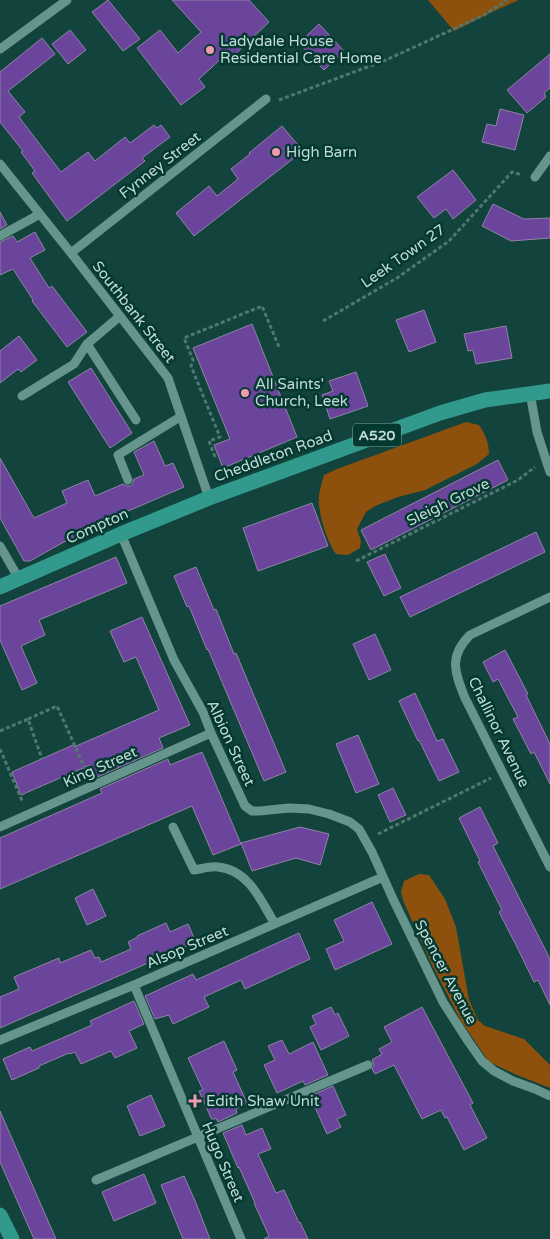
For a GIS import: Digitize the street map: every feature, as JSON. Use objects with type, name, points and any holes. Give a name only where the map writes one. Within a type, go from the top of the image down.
[{"type":"highway","name":"Cheddleton Road","points":[[209,498],[440,412],[485,400],[550,391]]},
{"type":"highway","name":"Compton","points":[[0,587],[209,498]]},
{"type":"highway","points":[[0,1215],[12,1239]]},
{"type":"street","points":[[0,49],[67,0]]},
{"type":"street","name":"Fynney Street","points":[[71,253],[266,99]]},
{"type":"street","points":[[535,178],[550,156]]},
{"type":"street","name":"Southbank Street","points":[[0,164],[168,378],[209,498]]},
{"type":"street","points":[[0,236],[40,214]]},
{"type":"street","points":[[22,396],[74,364],[87,344],[120,316]]},
{"type":"street","points":[[87,344],[136,420]]},
{"type":"street","points":[[530,393],[537,432],[550,472]]},
{"type":"street","points":[[128,480],[118,455],[180,417]]},
{"type":"street","name":"Albion Street","points":[[121,534],[174,660],[203,712],[245,806],[252,811],[289,808],[309,809],[350,822],[359,829],[366,840],[383,877]]},
{"type":"street","points":[[0,546],[20,580]]},
{"type":"street","name":"Challinor Avenue","points":[[550,597],[470,635],[464,641],[454,661],[456,675],[465,698],[550,867]]},
{"type":"street","name":"King Street","points":[[0,827],[211,733]]},
{"type":"street","points":[[173,827],[194,870],[218,867],[243,877],[254,888],[275,924]]},
{"type":"street","name":"Alsop Street","points":[[0,1040],[134,985],[383,877]]},
{"type":"street","name":"Spencer Avenue","points":[[383,877],[442,1002],[482,1060],[494,1071],[512,1081],[550,1096]]},
{"type":"street","name":"Hugo Street","points":[[134,985],[241,1239]]},
{"type":"street","points":[[96,1180],[368,1065]]},
{"type":"path","points":[[266,99],[279,100],[386,60],[484,15],[507,0]]},
{"type":"path","name":"Leek Town 27","points":[[322,321],[397,278],[449,241],[512,172],[535,178]]},
{"type":"path","points":[[215,457],[209,441],[220,437],[191,366],[193,360],[184,338],[262,306],[279,347]]},
{"type":"path","name":"Sleigh Grove","points":[[356,560],[518,480],[546,459]]},
{"type":"path","points":[[0,731],[57,706],[93,785]]},
{"type":"path","points":[[28,720],[42,759]]},
{"type":"path","points":[[0,749],[27,815]]},
{"type":"path","points":[[366,840],[502,772]]},
{"type":"shaded area","points":[[428,0],[519,0],[454,31]]},
{"type":"shaded area","points":[[466,422],[479,425],[486,438],[489,454],[477,464],[425,490],[398,497],[375,506],[366,512],[357,529],[361,541],[360,548],[348,555],[336,554],[326,534],[321,517],[319,495],[324,475]]},
{"type":"shaded area","points":[[419,874],[429,875],[445,899],[456,927],[469,1000],[478,1020],[485,1026],[524,1039],[550,1065],[550,1088],[489,1062],[461,1021],[432,965],[404,903],[401,892],[404,881]]},
{"type":"building","points":[[108,0],[140,39],[123,51],[92,12]]},
{"type":"building","name":"Ladydale House Residential Care Home","points":[[172,0],[249,0],[269,22],[228,61],[224,56],[199,79],[205,87],[181,105],[137,48],[160,30],[178,53],[201,32]]},
{"type":"building","points":[[319,24],[344,51],[324,70],[299,43]]},
{"type":"building","points":[[70,30],[86,50],[68,64],[52,44]]},
{"type":"building","points":[[42,38],[55,54],[8,91],[25,112],[19,117],[61,172],[88,152],[95,161],[125,137],[130,143],[154,125],[157,128],[161,125],[170,137],[142,158],[145,161],[67,221],[32,173],[35,171],[21,152],[23,151],[0,122],[0,72]]},
{"type":"building","points":[[550,54],[550,88],[544,93],[546,97],[527,113],[507,90]]},
{"type":"building","points":[[500,109],[524,115],[515,150],[482,142],[487,124],[496,126]]},
{"type":"building","points":[[282,126],[303,151],[194,236],[176,213],[209,186],[217,196],[238,179],[231,169]]},
{"type":"building","points":[[453,170],[476,200],[453,219],[446,209],[434,218],[417,197]]},
{"type":"building","points":[[493,204],[524,219],[550,218],[550,238],[511,241],[482,226]]},
{"type":"building","points":[[0,212],[7,225],[0,229]]},
{"type":"building","points":[[35,232],[45,250],[30,258],[49,288],[52,286],[87,332],[67,347],[32,301],[13,269],[0,275],[0,242],[13,236],[17,242]]},
{"type":"building","points":[[424,310],[436,342],[409,352],[396,320]]},
{"type":"building","name":"All Saints' Church, Leek","points":[[252,324],[297,437],[223,468],[214,445],[230,439],[193,348]]},
{"type":"building","points":[[506,326],[512,358],[476,364],[473,350],[468,351],[464,334]]},
{"type":"building","points":[[19,336],[37,360],[21,372],[18,369],[0,383],[0,351]]},
{"type":"building","points":[[91,368],[132,433],[110,448],[68,382]]},
{"type":"building","points":[[356,372],[368,406],[330,419],[322,395],[333,391],[329,381]]},
{"type":"building","points":[[154,441],[165,466],[173,463],[184,487],[112,518],[113,520],[62,543],[30,561],[24,561],[0,518],[0,458],[34,518],[67,503],[62,491],[88,480],[95,496],[123,484],[131,486],[134,479],[144,475],[134,452]]},
{"type":"building","points":[[498,460],[508,480],[371,550],[361,530]]},
{"type":"building","points":[[312,503],[328,546],[258,571],[243,528]]},
{"type":"building","points":[[536,532],[545,552],[410,617],[400,597]]},
{"type":"building","points":[[385,554],[401,588],[384,596],[367,562]]},
{"type":"building","points":[[116,557],[127,583],[39,620],[45,635],[21,646],[37,683],[22,690],[0,640],[0,606]]},
{"type":"building","points":[[196,567],[214,610],[216,609],[234,654],[236,653],[286,772],[264,781],[208,649],[174,576]]},
{"type":"building","points":[[142,617],[190,725],[159,738],[163,748],[95,778],[90,765],[21,795],[12,772],[159,710],[136,657],[124,662],[110,631]]},
{"type":"building","points":[[375,634],[391,670],[369,680],[353,644]]},
{"type":"building","points":[[505,650],[528,694],[526,695],[550,744],[550,784],[534,752],[531,754],[513,719],[518,717],[498,679],[493,682],[483,662]]},
{"type":"building","points":[[415,693],[437,741],[443,739],[459,772],[439,781],[399,701]]},
{"type":"building","points":[[358,735],[379,784],[356,793],[336,744]]},
{"type":"building","points":[[202,752],[241,844],[213,855],[192,806],[0,889],[0,838],[102,793],[100,789],[168,759],[170,765]]},
{"type":"building","points":[[393,788],[406,815],[390,822],[378,795]]},
{"type":"building","points":[[480,807],[498,843],[493,846],[550,959],[550,1005],[538,980],[534,982],[499,912],[502,910],[459,818]]},
{"type":"building","points":[[300,827],[329,834],[320,865],[296,858],[252,871],[241,843]]},
{"type":"building","points":[[93,889],[106,916],[87,925],[75,898]]},
{"type":"building","points":[[372,902],[392,944],[335,970],[326,949],[344,941],[334,920]]},
{"type":"building","points":[[166,923],[170,932],[188,924],[196,942],[0,1028],[0,997],[19,989],[14,977],[59,958],[60,963],[91,950],[95,958],[99,957],[101,962],[131,949],[128,942]]},
{"type":"building","points":[[299,933],[310,959],[245,989],[241,980],[204,997],[209,1007],[173,1024],[169,1015],[155,1019],[145,996],[193,974],[196,980]]},
{"type":"building","points":[[134,1001],[144,1024],[129,1031],[137,1048],[115,1058],[111,1051],[81,1064],[75,1052],[69,1053],[12,1080],[3,1059],[30,1047],[32,1051],[92,1025],[90,1021]]},
{"type":"building","points":[[331,1007],[335,1015],[338,1013],[349,1036],[321,1050],[310,1027],[316,1024],[312,1016]]},
{"type":"building","points":[[422,1007],[473,1103],[470,1105],[487,1138],[464,1150],[447,1117],[445,1118],[441,1110],[422,1119],[394,1065],[375,1074],[372,1069],[374,1065],[372,1060],[382,1054],[379,1049],[392,1042],[384,1027]]},
{"type":"building","points":[[282,1040],[289,1054],[313,1042],[328,1075],[305,1085],[303,1081],[277,1093],[264,1065],[275,1060],[268,1046]]},
{"type":"building","points":[[224,1041],[237,1070],[233,1072],[247,1103],[236,1109],[237,1113],[218,1122],[216,1118],[212,1120],[199,1091],[203,1090],[188,1058]]},
{"type":"building","points":[[333,1086],[346,1115],[337,1119],[341,1127],[327,1134],[310,1096]]},
{"type":"building","points":[[151,1095],[165,1126],[140,1136],[127,1106]]},
{"type":"building","points":[[0,1111],[56,1239],[34,1239],[0,1162]]},
{"type":"building","points":[[242,1125],[246,1135],[262,1128],[271,1149],[258,1154],[276,1193],[284,1190],[308,1239],[264,1239],[269,1236],[223,1133]]},
{"type":"building","points":[[144,1174],[156,1203],[114,1221],[102,1192]]},
{"type":"building","points":[[184,1176],[210,1239],[183,1239],[161,1185]]},
{"type":"place","name":"Ladydale House Residential Care Home","points":[[210,50]]},
{"type":"place","name":"High Barn","points":[[276,152]]},
{"type":"place","name":"All Saints' Church, Leek","points":[[245,393]]},
{"type":"place","name":"Edith Shaw Unit","points":[[195,1101]]}]
